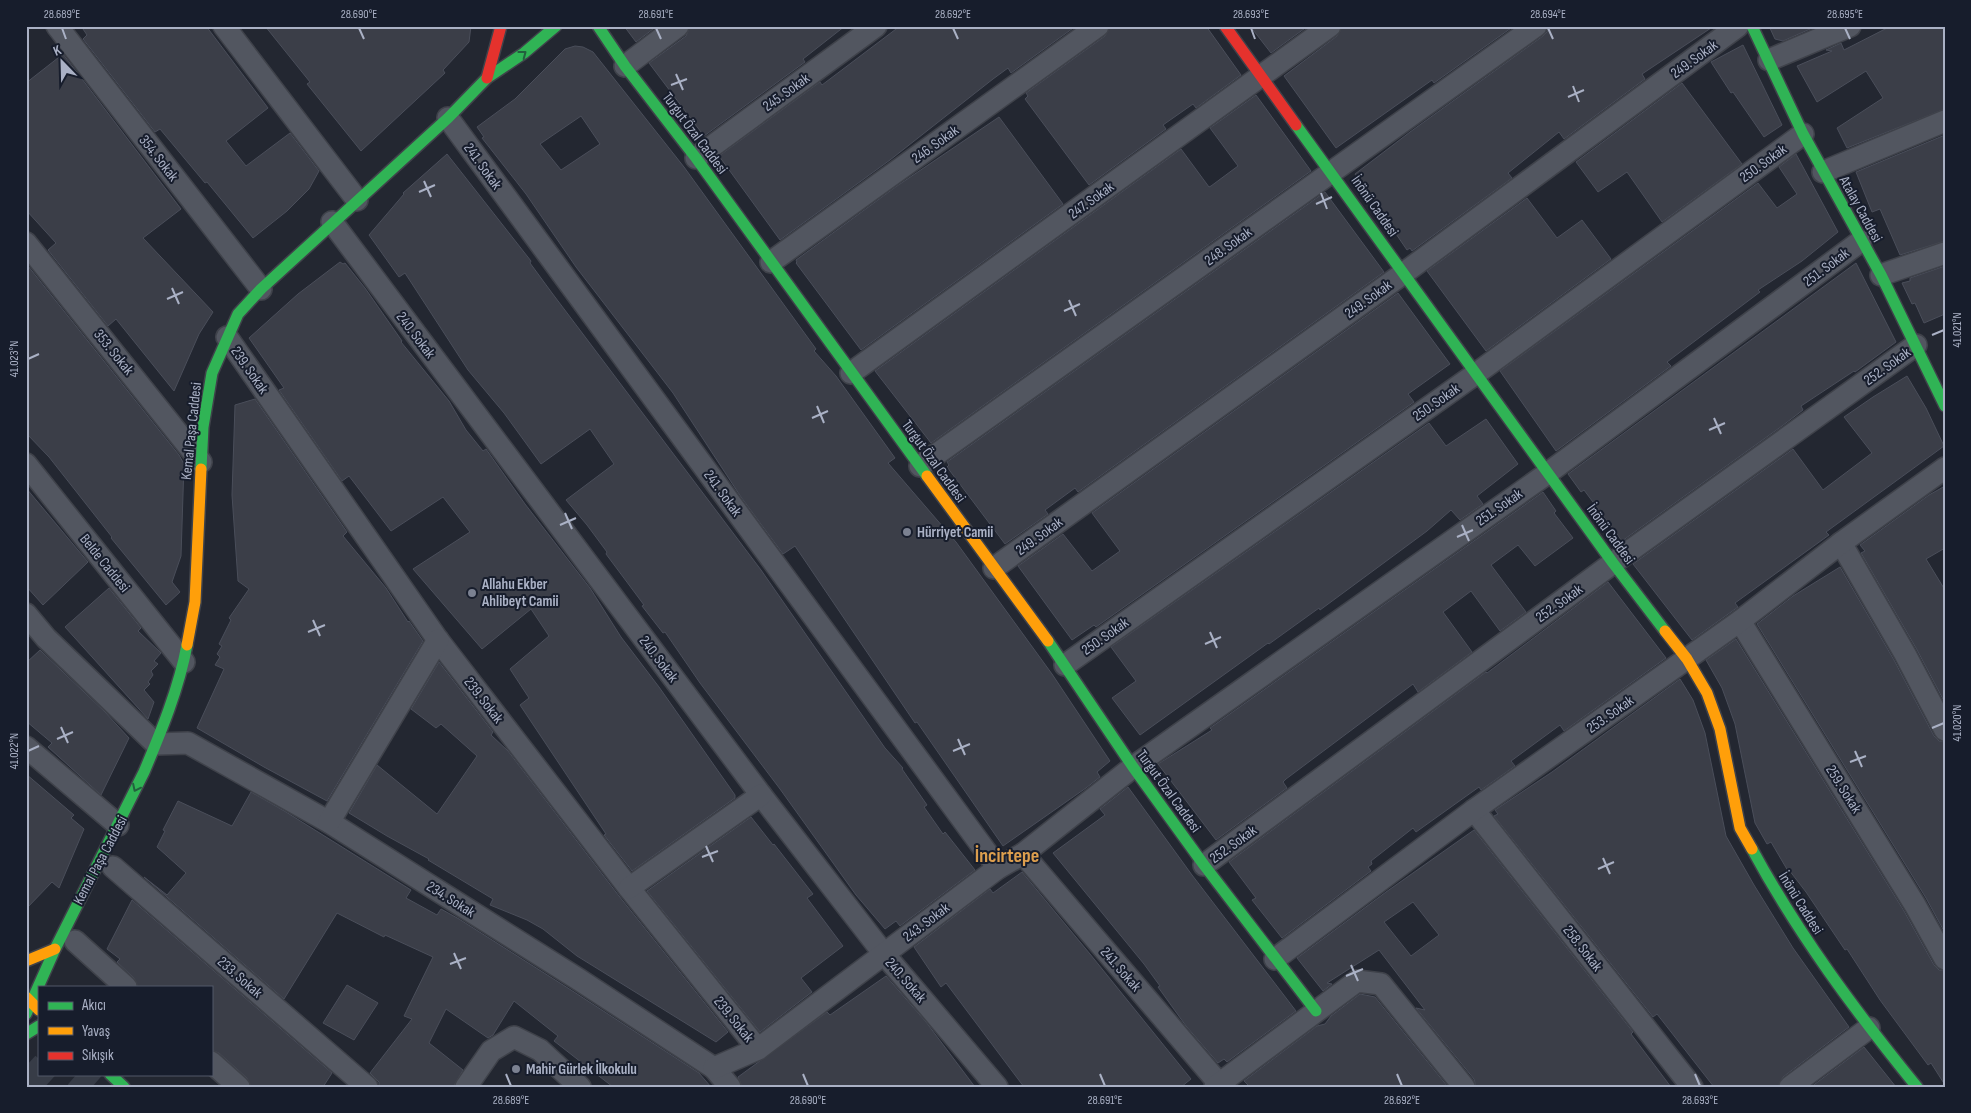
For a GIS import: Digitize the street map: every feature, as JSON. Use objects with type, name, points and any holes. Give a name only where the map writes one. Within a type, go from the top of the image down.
[{"type":"street","name":"354. Sokak","points":[[57,26],[261,289]]},
{"type":"street","points":[[224,26],[357,200]]},
{"type":"street","name":"Kemal Paşa Caddesi","points":[[487,78],[502,26]]},
{"type":"street","name":"Kemal Paşa Caddesi","points":[[43,986],[70,943],[118,826],[156,744],[184,662],[195,602],[203,427],[212,372],[238,314],[261,289],[332,222],[448,118],[487,78],[524,53],[556,26]]},
{"type":"street","name":"Turgut Özal Caddesi","points":[[598,26],[625,66],[696,158],[1065,665],[1133,767],[1204,865],[1316,1011]]},
{"type":"street","points":[[625,66],[678,26]]},
{"type":"street","name":"245. Sokak","points":[[696,158],[876,26]]},
{"type":"street","name":"246. Sokak","points":[[771,262],[1098,26]]},
{"type":"street","name":"İnönü Caddesi","points":[[1226,26],[1613,563],[1687,659],[1707,693],[1720,729],[1740,828],[1767,877],[1806,940],[1869,1028],[1917,1087]]},
{"type":"street","name":"247. Sokak","points":[[851,373],[1330,26]]},
{"type":"street","name":"248. Sokak","points":[[920,466],[1536,26]]},
{"type":"street","name":"249. Sokak","points":[[994,568],[1404,273],[1738,26]]},
{"type":"street","name":"Atalay Caddesi","points":[[1752,26],[1803,134],[1881,275],[1916,345],[1940,384],[1945,406]]},
{"type":"street","points":[[1769,60],[1850,26]]},
{"type":"street","name":"241. Sokak","points":[[448,118],[998,868]]},
{"type":"street","points":[[1823,172],[1945,121]]},
{"type":"street","name":"250. Sokak","points":[[1065,665],[1477,373],[1803,134]]},
{"type":"street","name":"240. Sokak","points":[[332,222],[761,795],[884,954],[997,1087]]},
{"type":"street","name":"251. Sokak","points":[[1133,767],[1548,473],[1861,241]]},
{"type":"street","name":"353. Sokak","points":[[26,243],[201,462]]},
{"type":"street","points":[[1881,275],[1945,253]]},
{"type":"street","name":"239. Sokak","points":[[227,337],[438,640],[629,888],[758,1049]]},
{"type":"street","name":"252. Sokak","points":[[1204,865],[1613,563],[1916,345]]},
{"type":"street","name":"Belde Caddesi","points":[[26,464],[184,662]]},
{"type":"street","name":"253. Sokak","points":[[1275,959],[1474,810],[1740,621],[1841,543],[1945,468]]},
{"type":"street","points":[[1841,543],[1945,730]]},
{"type":"street","points":[[26,614],[46,638],[156,744]]},
{"type":"street","name":"259. Sokak","points":[[1740,621],[1915,905],[1945,959]]},
{"type":"street","points":[[329,822],[438,640]]},
{"type":"street","name":"234. Sokak","points":[[156,744],[188,743],[329,822],[578,979],[714,1068],[730,1087]]},
{"type":"street","name":"Kemal Paşa Caddesi","points":[[156,744],[157,768]]},
{"type":"street","points":[[26,747],[118,826]]},
{"type":"street","name":"243. Sokak","points":[[714,1068],[758,1049],[998,868],[1023,854],[1133,767]]},
{"type":"street","points":[[629,888],[761,795]]},
{"type":"street","name":"258. Sokak","points":[[1474,810],[1692,1087]]},
{"type":"street","name":"241. Sokak","points":[[1023,854],[1218,1086]]},
{"type":"street","name":"233. Sokak","points":[[113,867],[367,1087]]},
{"type":"street","points":[[26,961],[70,943],[125,986]]},
{"type":"street","points":[[1218,1086],[1357,981],[1381,984],[1464,1087]]},
{"type":"street","name":"Kemal Paşa Caddesi","points":[[26,1014],[32,1003]]},
{"type":"street","points":[[26,1034],[38,1027]]},
{"type":"street","points":[[1790,1087],[1869,1028]]},
{"type":"street","points":[[466,1087],[491,1051],[514,1037],[540,1050],[580,1087]]},
{"type":"street","points":[[212,1063],[239,1087]]},
{"type":"street","points":[[112,1076],[124,1087]]},
{"type":"building","points":[[81,26],[206,26],[268,108],[226,141],[246,166],[290,133],[319,171],[309,189],[287,211],[253,238],[160,129],[155,132],[83,39],[87,35]]},
{"type":"building","points":[[265,26],[471,26],[469,42],[443,70],[445,73],[361,151],[307,84],[310,82]]},
{"type":"building","points":[[624,26],[657,26],[636,42]]},
{"type":"building","points":[[690,26],[845,26],[803,59],[805,62],[704,136],[649,63],[686,36]]},
{"type":"building","points":[[900,26],[1076,26],[1011,73],[1008,68],[890,160],[780,240],[719,156],[820,82],[822,85]]},
{"type":"building","points":[[1110,26],[1206,26],[1241,75],[1196,108],[1193,104],[1163,125],[1166,129],[1089,185],[1025,99],[1028,96],[1026,93],[1105,36]]},
{"type":"building","points":[[1250,26],[1308,26],[1271,53]]},
{"type":"building","points":[[1342,26],[1514,26],[1434,83],[1432,80],[1336,148],[1284,76],[1337,36]]},
{"type":"building","points":[[1548,26],[1714,26],[1642,74],[1645,79],[1564,139],[1559,132],[1508,173],[1512,178],[1412,251],[1410,248],[1407,250],[1355,174],[1543,36],[1547,32]]},
{"type":"building","points":[[1769,26],[1817,26],[1783,41],[1775,39]]},
{"type":"building","points":[[1891,26],[1945,26],[1945,109],[1847,148],[1837,128],[1883,98],[1866,71],[1817,102],[1797,66],[1832,51],[1826,50],[1841,43],[1844,50]]},
{"type":"building","points":[[1743,45],[1782,125],[1764,137],[1733,92],[1731,93],[1711,62]]},
{"type":"building","points":[[575,46],[583,47],[593,52],[684,167],[816,349],[814,351],[836,376],[895,458],[888,463],[956,542],[1052,674],[1110,761],[1097,772],[1100,777],[1003,846],[917,722],[915,723],[795,546],[783,554],[741,497],[673,393],[576,267],[526,194],[482,138],[484,137],[477,127],[515,99],[565,49]],"holes":[[[581,116],[600,144],[561,170],[540,144]]]},
{"type":"building","points":[[63,54],[181,209],[143,238],[213,312],[199,334],[174,391],[116,319],[108,326],[48,250],[56,243],[26,210],[26,83]]},
{"type":"building","points":[[1682,83],[1742,164],[1662,222],[1627,172],[1598,192],[1576,162]]},
{"type":"building","points":[[1256,95],[1311,171],[931,443],[875,371],[1181,149],[1209,187],[1211,186],[1238,166],[1210,128]]},
{"type":"building","points":[[999,117],[1063,204],[861,350],[796,263],[796,260],[897,186]]},
{"type":"building","points":[[1945,135],[1945,241],[1900,255],[1880,209],[1872,212],[1856,172]]},
{"type":"building","points":[[447,154],[531,261],[530,263],[552,293],[761,570],[885,748],[903,768],[927,805],[924,807],[943,834],[945,832],[975,870],[900,926],[896,921],[885,929],[856,895],[780,789],[700,683],[665,632],[663,633],[642,606],[644,605],[606,554],[607,552],[566,500],[614,464],[590,429],[541,464],[504,413],[468,370],[405,273],[399,277],[369,235],[403,193]]},
{"type":"building","points":[[1796,154],[1838,232],[1802,261],[1758,290],[1760,292],[1667,362],[1671,366],[1556,451],[1500,371],[1758,183],[1777,208],[1797,194],[1779,167]]},
{"type":"building","points":[[1325,192],[1384,272],[1078,492],[1075,488],[1045,510],[1048,514],[1005,544],[947,467],[949,465],[947,462]]},
{"type":"building","points":[[1527,198],[1557,238],[1582,220],[1611,259],[1486,351],[1427,271]]},
{"type":"building","points":[[340,262],[345,263],[365,288],[401,342],[449,401],[466,430],[483,451],[486,449],[525,504],[590,588],[621,637],[659,687],[735,795],[735,798],[632,871],[604,835],[606,834],[520,705],[529,698],[510,669],[549,636],[531,609],[482,649],[413,569],[470,532],[443,497],[391,531],[349,476],[342,481],[279,390],[284,388],[249,338],[298,294]]},
{"type":"building","points":[[1856,263],[1896,342],[1855,372],[1801,406],[1803,410],[1782,426],[1622,541],[1584,490],[1581,492],[1568,474]]},
{"type":"building","points":[[28,266],[179,455],[184,464],[181,556],[172,582],[180,592],[166,605],[111,538],[49,457],[26,433],[26,268]]},
{"type":"building","points":[[1945,266],[1945,314],[1924,323],[1915,303],[1912,304],[1902,283],[1910,281],[1910,278]]},
{"type":"building","points":[[1398,293],[1450,364],[1408,394],[1414,402],[1096,627],[1094,625],[1072,640],[1018,566],[1063,534],[1092,571],[1120,551],[1092,513]]},
{"type":"building","points":[[1907,376],[1926,408],[1944,446],[1826,532],[1829,535],[1735,603],[1738,607],[1692,640],[1633,564],[1793,449],[1823,490],[1872,453],[1844,417]]},
{"type":"building","points":[[255,399],[347,532],[343,536],[386,588],[423,641],[327,801],[197,728],[224,669],[215,665],[220,657],[217,654],[222,646],[219,644],[231,620],[229,618],[249,589],[238,581],[232,495],[235,405]]},
{"type":"building","points":[[1486,419],[1518,464],[1477,496],[1483,504],[1460,520],[1451,510],[1427,531],[1320,610],[1319,608],[1268,643],[1140,735],[1112,698],[1136,681],[1111,647],[1429,423],[1446,446]]},
{"type":"building","points":[[1945,486],[1945,548],[1926,559],[1945,590],[1945,703],[1916,648],[1861,553],[1865,551],[1860,545],[1929,495]]},
{"type":"building","points":[[26,488],[88,562],[43,605],[26,586]]},
{"type":"building","points":[[1543,492],[1556,511],[1554,513],[1573,538],[1535,566],[1518,545],[1491,565],[1526,612],[1500,631],[1471,591],[1443,612],[1472,652],[1418,692],[1413,684],[1286,779],[1283,782],[1287,788],[1216,840],[1158,764],[1212,730],[1210,728]]},
{"type":"building","points":[[1840,567],[1894,660],[1934,736],[1939,741],[1945,742],[1945,933],[1926,898],[1757,624],[1793,596]]},
{"type":"building","points":[[1608,582],[1666,658],[1564,731],[1560,725],[1511,761],[1515,766],[1481,790],[1479,787],[1416,832],[1413,828],[1371,861],[1372,864],[1368,867],[1371,871],[1282,938],[1252,900],[1256,898],[1229,862]]},
{"type":"building","points":[[109,588],[141,628],[138,631],[161,653],[154,661],[158,664],[151,671],[153,675],[148,682],[150,684],[144,690],[154,702],[148,719],[65,627]]},
{"type":"building","points":[[1736,639],[1904,911],[1934,965],[1939,970],[1945,971],[1945,1085],[1931,1063],[1928,1065],[1880,1000],[1847,949],[1845,950],[1806,892],[1788,871],[1771,842],[1767,844],[1755,823],[1735,724],[1722,688],[1706,660]]},
{"type":"building","points":[[40,650],[105,712],[129,738],[101,795],[48,747],[52,743],[26,721],[26,663]]},
{"type":"building","points":[[439,662],[493,732],[491,735],[508,751],[619,896],[728,1032],[716,1042],[577,956],[543,929],[527,920],[490,905],[493,899],[429,859],[349,813],[377,765],[437,814],[477,756],[441,724],[436,728],[411,709]]},
{"type":"building","points":[[1680,679],[1693,700],[1705,733],[1726,836],[1793,948],[1849,1027],[1783,1077],[1778,1087],[1714,1087],[1657,1014],[1653,1017],[1494,816],[1498,814],[1495,810],[1552,772]]},
{"type":"building","points":[[26,774],[74,815],[71,818],[84,829],[59,888],[52,882],[26,909]]},
{"type":"building","points":[[1128,787],[1192,875],[1296,1011],[1227,1062],[1224,1059],[1218,1063],[1186,1026],[1144,964],[1053,853],[1105,815],[1100,809]]},
{"type":"building","points":[[251,792],[411,890],[406,898],[437,915],[441,909],[459,919],[571,990],[699,1073],[711,1087],[613,1087],[554,1041],[558,1036],[514,1001],[493,1035],[488,1038],[446,1009],[429,1043],[463,1070],[453,1087],[379,1087],[379,1082],[370,1073],[412,1019],[404,1016],[433,957],[385,935],[384,937],[337,913],[284,999],[144,877],[167,895],[186,873],[157,847],[165,831],[163,830],[178,801],[232,826]]},
{"type":"building","points":[[751,817],[813,894],[807,898],[843,946],[801,978],[812,992],[760,1032],[647,891]]},
{"type":"building","points":[[1474,830],[1633,1032],[1631,1034],[1671,1087],[1476,1087],[1474,1079],[1416,1008],[1425,1010],[1379,950],[1327,983],[1332,984],[1323,991],[1297,958]],"holes":[[[1413,902],[1439,935],[1411,956],[1384,922]]]},
{"type":"building","points":[[1022,872],[1191,1079],[1181,1087],[1024,1087],[946,983],[941,987],[914,947],[990,889],[993,893]]},
{"type":"building","points":[[132,900],[332,1073],[323,1087],[251,1087],[247,1078],[219,1053],[212,1050],[212,986],[138,986],[134,978],[117,962],[120,959],[107,949]]},
{"type":"building","points":[[886,976],[926,1022],[975,1087],[742,1087],[738,1077],[827,1012],[830,1015]]},
{"type":"building","points":[[347,985],[378,1003],[354,1040],[323,1023]]},
{"type":"building","points":[[1360,994],[1375,997],[1448,1087],[1250,1087],[1244,1081],[1317,1026],[1325,1024],[1331,1016]]},
{"type":"building","points":[[1864,1047],[1896,1087],[1811,1087]]},
{"type":"tunnel","points":[[26,1066],[49,1087]]},
{"type":"tunnel","points":[[79,1076],[92,1087]]},
{"type":"traffic: fast","points":[[201,469],[203,427],[212,373],[238,314],[261,289],[448,118],[487,78],[524,53],[556,26]]},
{"type":"traffic: fast","points":[[598,26],[625,66],[696,158],[927,476]]},
{"type":"traffic: fast","points":[[1752,26],[1803,134],[1881,275],[1945,406]]},
{"type":"traffic: fast","points":[[1296,125],[1613,563],[1665,631]]},
{"type":"traffic: fast","points":[[1048,641],[1133,767],[1204,865],[1316,1011]]},
{"type":"traffic: fast","points":[[38,986],[55,949],[144,772],[174,694],[187,645]]},
{"type":"traffic: fast","points":[[1752,849],[1808,942],[1872,1030],[1917,1087]]},
{"type":"traffic: fast","points":[[26,1014],[38,987]]},
{"type":"traffic: fast","points":[[26,1034],[38,1027]]},
{"type":"traffic: fast","points":[[112,1076],[124,1087]]},
{"type":"traffic: slow","points":[[187,645],[195,602],[201,469]]},
{"type":"traffic: slow","points":[[927,476],[1048,641]]},
{"type":"traffic: slow","points":[[1665,631],[1687,659],[1707,693],[1720,729],[1740,828],[1752,849]]},
{"type":"traffic: slow","points":[[26,961],[55,949]]},
{"type":"traffic: slow","points":[[26,997],[38,1009]]},
{"type":"traffic: jam","points":[[487,78],[501,26]]},
{"type":"traffic: jam","points":[[1225,26],[1296,125]]},
{"type":"place","name":"Hürriyet Camii","points":[[907,532]]},
{"type":"place","name":"Allahu Ekber Ahlibeyt Camii","points":[[472,593]]},
{"type":"place","name":"Mahir Gürlek İlkokulu","points":[[516,1069]]},
{"type":"district","name":"İncirtepe","points":[[1007,855]]}]
